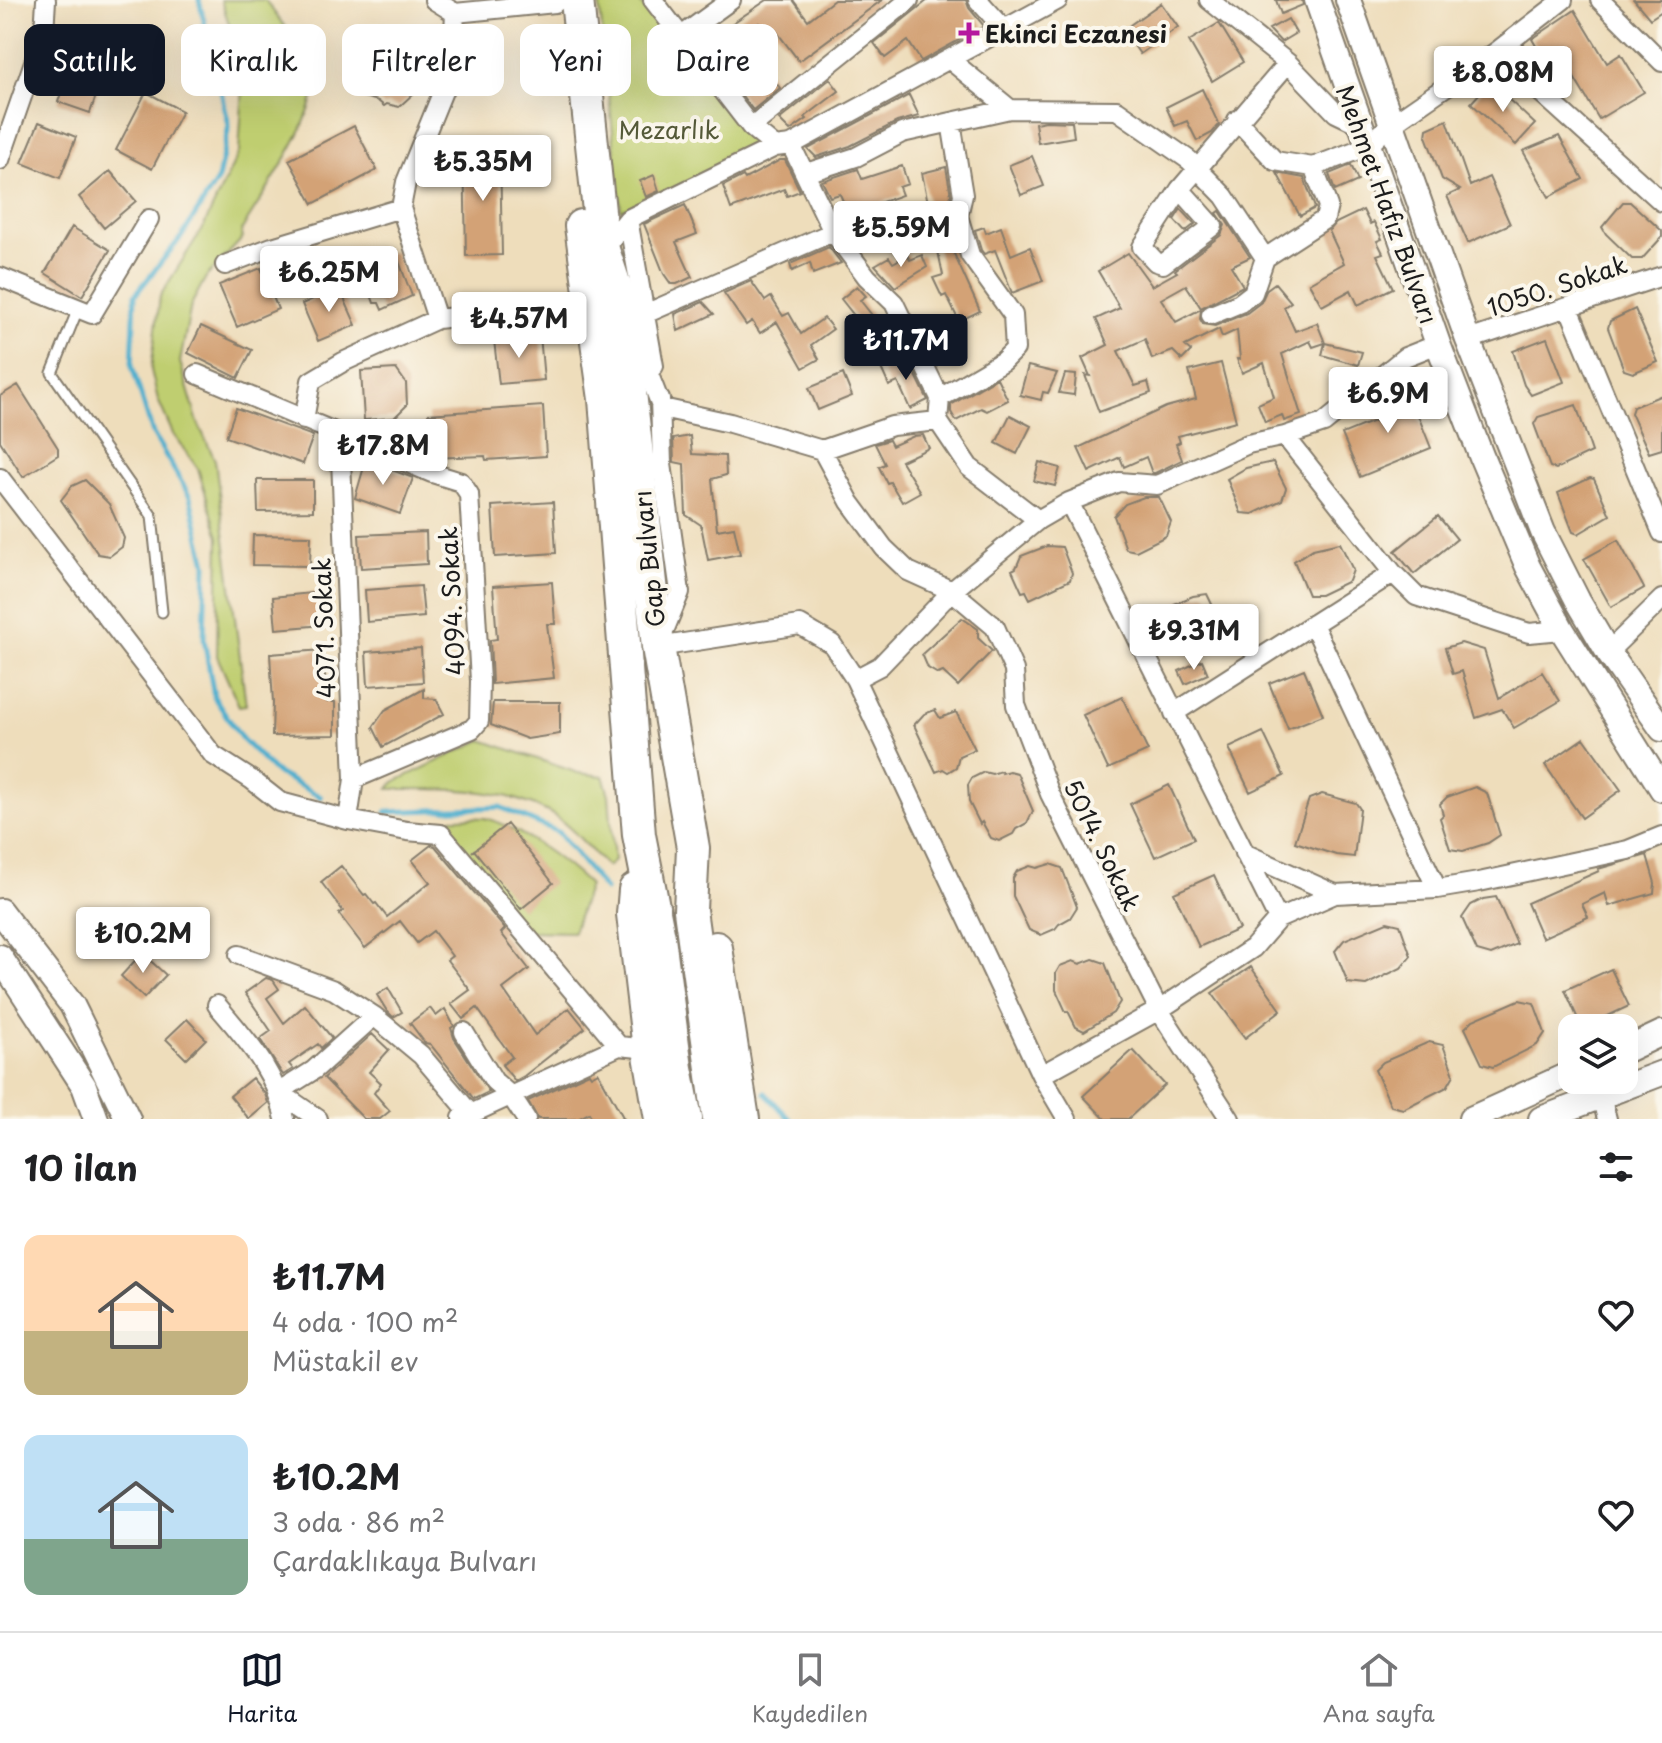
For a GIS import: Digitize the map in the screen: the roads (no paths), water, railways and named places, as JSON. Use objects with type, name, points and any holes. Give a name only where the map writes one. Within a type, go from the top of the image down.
[{"type":"highway","name":"Gap Bulvarı","points":[[563,1],[603,250],[618,306],[605,399],[639,835],[659,937],[676,1068],[686,1119]]},
{"type":"highway","name":"Gap Bulvarı","points":[[563,1],[618,306],[658,647],[693,848],[690,910],[719,1119]]},
{"type":"highway","points":[[639,835],[633,914],[634,1048],[661,1119]]},
{"type":"highway","points":[[693,848],[714,938],[743,1119]]},
{"type":"main road","name":"Mehmet Hafız Bulvarı","points":[[1317,0],[1438,344],[1528,567],[1562,630],[1662,789]]},
{"type":"main road","name":"Mehmet Hafız Bulvarı","points":[[1348,0],[1468,340],[1543,532],[1608,652],[1662,729]]},
{"type":"main road","points":[[0,911],[72,1005],[128,1119]]},
{"type":"main road","points":[[0,957],[84,1086],[96,1119]]},
{"type":"main road","points":[[1638,1044],[1662,1033]]},
{"type":"main road","points":[[1541,1119],[1604,1108],[1662,1073]]},
{"type":"main road","points":[[1473,1117],[1558,1079]]},
{"type":"street","points":[[0,160],[44,33],[46,0]]},
{"type":"street","points":[[434,0],[455,13],[563,1]]},
{"type":"street","points":[[653,0],[671,24]]},
{"type":"street","points":[[698,24],[731,0]]},
{"type":"street","points":[[751,127],[909,0]]},
{"type":"street","points":[[978,0],[1004,29]]},
{"type":"street","points":[[603,250],[628,219],[783,146],[1058,0]]},
{"type":"street","points":[[1209,0],[1288,63],[1336,113],[1364,135]]},
{"type":"street","points":[[1237,120],[1275,161],[1313,167],[1364,135],[1390,125],[1496,52],[1563,0]]},
{"type":"street","points":[[1600,0],[1662,62]]},
{"type":"street","points":[[437,319],[401,208],[406,182],[452,69],[455,13]]},
{"type":"street","points":[[1496,52],[1662,202]]},
{"type":"street","points":[[949,59],[1010,109]]},
{"type":"street","points":[[1180,189],[1288,63]]},
{"type":"street","points":[[727,96],[751,127],[783,146],[806,173],[833,232],[867,277],[894,303],[940,398],[938,421],[969,467],[1038,520]]},
{"type":"street","points":[[806,173],[856,157],[902,133],[1010,109],[1117,110],[1199,169],[1224,196],[1265,258]]},
{"type":"street","points":[[940,398],[1003,361],[1015,349],[1013,315],[970,255],[958,216],[963,195],[951,122]]},
{"type":"street","points":[[1211,315],[1240,303],[1253,293],[1265,258],[1325,219],[1328,206],[1313,167]]},
{"type":"street","points":[[225,265],[272,247],[401,208]]},
{"type":"street","points":[[0,277],[92,314],[149,219]]},
{"type":"street","points":[[628,219],[618,306],[662,408],[662,464],[680,592],[658,647]]},
{"type":"street","points":[[304,420],[311,381],[343,362],[437,319],[618,306],[833,232]]},
{"type":"street","name":"1050. Sokak","points":[[1468,340],[1662,276]]},
{"type":"street","points":[[618,306],[662,408]]},
{"type":"street","points":[[1569,308],[1662,533]]},
{"type":"street","points":[[855,679],[880,666],[952,591],[1038,520],[1069,502],[1119,482],[1157,485],[1248,444],[1324,423],[1405,357],[1438,344]]},
{"type":"street","name":"4094. Sokak","points":[[197,374],[461,482],[469,494],[480,681],[479,721],[472,729],[354,779]]},
{"type":"street","points":[[662,408],[730,423],[822,450],[892,426],[938,421]]},
{"type":"street","name":"4071. Sokak","points":[[340,434],[354,779],[348,820]]},
{"type":"street","points":[[1285,436],[1393,573],[1416,596],[1529,633],[1562,630]]},
{"type":"street","name":"5014. Sokak","points":[[822,450],[850,502],[884,548],[908,571],[952,591],[995,627],[1014,670],[1016,705],[1050,794],[1159,1010],[1230,1119]]},
{"type":"street","points":[[0,478],[213,755],[280,802],[348,820],[441,834],[634,1048],[540,1080],[464,1116],[421,1055],[374,1016],[334,990],[239,955]]},
{"type":"street","points":[[1069,502],[1278,919]]},
{"type":"street","points":[[1174,713],[1393,573]]},
{"type":"street","points":[[1608,652],[1662,599]]},
{"type":"street","points":[[1313,624],[1437,889]]},
{"type":"street","points":[[658,647],[800,625],[832,644],[855,679],[1041,1075],[1067,1119]]},
{"type":"street","points":[[1041,1075],[1159,1010],[1253,948],[1278,919],[1335,894],[1437,889],[1628,850],[1662,836]]},
{"type":"street","points":[[1244,853],[1335,894]]},
{"type":"street","points":[[217,1005],[255,1051],[279,1092],[285,1119]]},
{"type":"street","points":[[279,1092],[314,1070],[374,1016]]},
{"type":"street","points":[[464,1032],[494,1081],[511,1096],[526,1119]]},
{"type":"street","points":[[279,1092],[318,1119]]},
{"type":"lane","points":[[78,309],[52,373],[152,516],[162,612]]},
{"type":"waterway","points":[[199,0],[229,125],[218,179],[182,236],[135,295],[132,366],[153,434],[190,497],[206,564],[204,639],[214,697],[242,739],[275,772],[321,797]]},
{"type":"waterway","points":[[386,812],[500,807],[558,832],[605,890]]},
{"type":"waterway","points":[[765,1093],[790,1119]]},
{"type":"place","name":"Ekinci Eczanesi","points":[[969,33]]},
{"type":"park label","name":"Mezarlık","points":[[669,129]]}]
